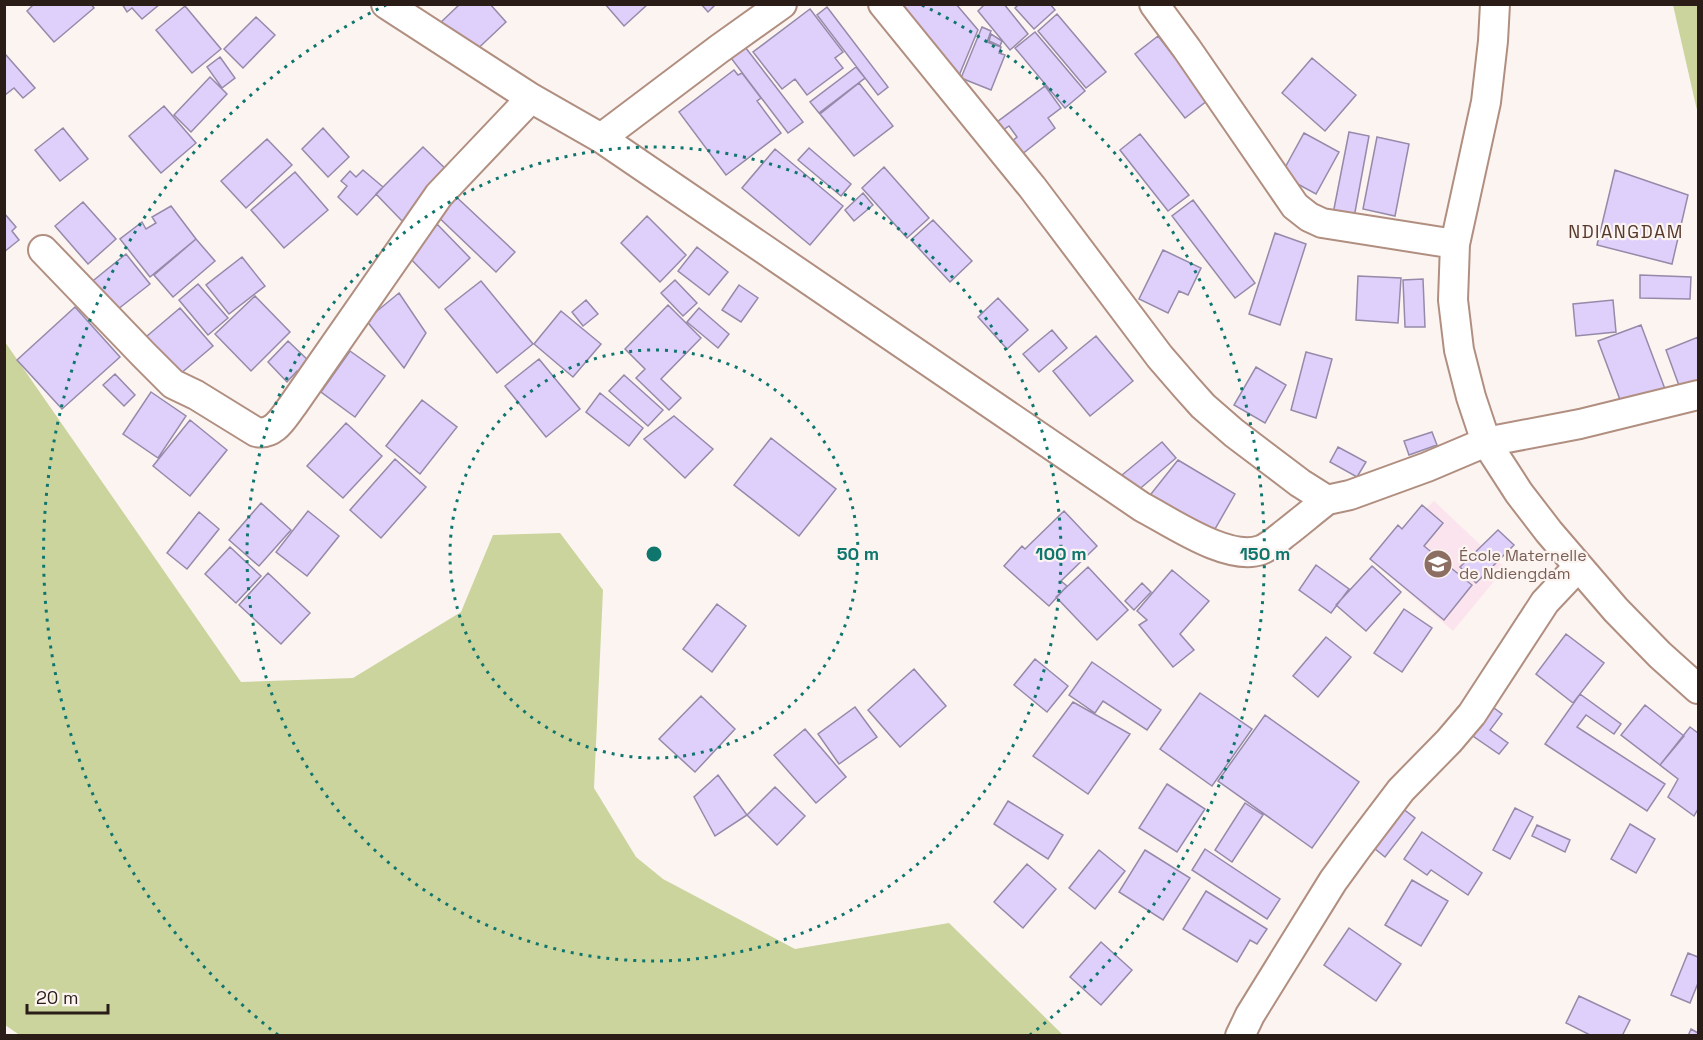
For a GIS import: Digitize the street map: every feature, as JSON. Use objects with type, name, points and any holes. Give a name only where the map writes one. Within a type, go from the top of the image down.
[{"type":"street","points":[[386,4],[531,98],[601,138],[1142,507],[1213,545],[1246,552],[1261,550],[1327,500],[1350,495],[1427,467],[1486,442],[1580,424],[1698,395]]},
{"type":"street","points":[[601,138],[782,4]]},
{"type":"street","points":[[884,4],[1032,187],[1160,357],[1192,393],[1211,413],[1258,452],[1327,500]]},
{"type":"street","points":[[1155,4],[1295,206],[1309,217],[1322,223],[1455,244]]},
{"type":"street","points":[[1495,4],[1494,41],[1486,102],[1455,244],[1453,300],[1459,351],[1471,397],[1486,442],[1519,493],[1578,567],[1616,610],[1660,655],[1698,689]]},
{"type":"street","points":[[43,250],[173,384],[196,395],[256,432],[264,434],[273,430],[293,405],[440,195],[531,98]]},
{"type":"street","points":[[1240,1035],[1250,1015],[1339,873],[1401,789],[1449,741],[1472,714],[1545,602],[1578,567]]},
{"type":"shaded area","name":"École Maternelle de Ndiengdam","points":[[1434,501],[1505,568],[1453,631],[1370,559]]},
{"type":"green space","points":[[1673,5],[1698,5],[1698,113],[1696,106]]},
{"type":"green space","points":[[5,342],[241,682],[353,678],[461,612],[493,535],[560,533],[603,590],[594,788],[636,857],[663,879],[795,949],[949,923],[1063,1035],[21,1036],[5,1025]]},
{"type":"building","points":[[34,4],[91,4],[94,8],[54,42],[27,11]]},
{"type":"building","points":[[122,4],[160,4],[142,19],[132,8],[127,12]]},
{"type":"building","points":[[460,4],[490,4],[506,22],[469,57],[438,25]]},
{"type":"building","points":[[605,4],[648,4],[624,26]]},
{"type":"building","points":[[701,4],[716,4],[708,12]]},
{"type":"building","points":[[893,4],[956,4],[978,30],[958,78]]},
{"type":"building","points":[[985,4],[1004,4],[1028,34],[1010,50],[978,11]]},
{"type":"building","points":[[1019,4],[1050,4],[1055,10],[1034,29],[1015,8]]},
{"type":"building","points":[[185,6],[221,49],[192,73],[156,30]]},
{"type":"building","points":[[827,7],[888,87],[878,95],[817,15]]},
{"type":"building","points":[[810,9],[843,52],[835,58],[843,68],[807,95],[795,79],[782,89],[753,52]]},
{"type":"building","points":[[1057,14],[1106,72],[1086,88],[1038,31]]},
{"type":"building","points":[[256,17],[275,35],[243,68],[224,49]]},
{"type":"building","points":[[982,27],[991,31],[987,42],[1001,47],[999,53],[1005,55],[991,90],[961,78]]},
{"type":"building","points":[[1035,32],[1085,91],[1065,108],[1015,48]]},
{"type":"building","points":[[991,34],[1002,41],[1000,46],[989,41]]},
{"type":"building","points":[[1158,36],[1208,100],[1185,118],[1135,54]]},
{"type":"building","points":[[742,43],[803,122],[788,133],[728,54]]},
{"type":"building","points":[[6,55],[35,88],[23,98],[14,88],[4,94],[4,56]]},
{"type":"building","points":[[220,57],[235,78],[222,88],[207,67]]},
{"type":"building","points":[[1312,58],[1356,95],[1325,131],[1282,93]]},
{"type":"building","points":[[856,67],[865,78],[819,113],[810,102]]},
{"type":"building","points":[[734,70],[738,75],[742,73],[761,98],[757,101],[781,133],[726,175],[679,112]]},
{"type":"building","points":[[210,77],[227,94],[191,132],[174,115]]},
{"type":"building","points":[[859,83],[893,126],[854,156],[820,114]]},
{"type":"building","points":[[1045,86],[1061,108],[1048,118],[1055,128],[1021,155],[1011,142],[1017,137],[1009,126],[1003,130],[997,122]]},
{"type":"building","points":[[164,106],[196,143],[161,173],[129,136]]},
{"type":"building","points":[[63,128],[88,159],[60,181],[35,150]]},
{"type":"building","points":[[323,128],[349,157],[328,177],[302,149]]},
{"type":"building","points":[[1349,132],[1369,136],[1353,223],[1332,219]]},
{"type":"building","points":[[1304,133],[1339,152],[1316,194],[1281,175]]},
{"type":"building","points":[[1140,134],[1189,195],[1168,211],[1120,150]]},
{"type":"building","points":[[1377,137],[1409,144],[1395,216],[1363,209]]},
{"type":"building","points":[[267,139],[292,165],[246,208],[221,181]]},
{"type":"building","points":[[423,147],[451,174],[403,222],[376,194]]},
{"type":"building","points":[[809,148],[851,184],[841,196],[798,160]]},
{"type":"building","points":[[775,149],[843,206],[810,245],[742,188]]},
{"type":"building","points":[[884,167],[929,218],[907,238],[862,188]]},
{"type":"building","points":[[363,170],[383,187],[357,215],[338,197],[347,186],[341,181],[350,171],[356,177]]},
{"type":"building","points":[[1615,170],[1688,195],[1672,264],[1597,245]]},
{"type":"building","points":[[295,172],[328,210],[284,248],[251,210]]},
{"type":"building","points":[[450,191],[515,252],[496,272],[432,211]]},
{"type":"building","points":[[863,193],[873,205],[854,221],[845,210]]},
{"type":"building","points":[[1193,200],[1255,283],[1235,298],[1172,216]]},
{"type":"building","points":[[83,202],[116,239],[88,264],[55,226]]},
{"type":"building","points":[[171,206],[196,239],[150,277],[120,239],[142,222],[146,229],[156,223],[152,217]]},
{"type":"building","points":[[4,213],[16,227],[12,231],[19,240],[4,252]]},
{"type":"building","points":[[647,216],[686,255],[660,282],[621,243]]},
{"type":"building","points":[[933,220],[972,261],[950,282],[911,240]]},
{"type":"building","points":[[437,224],[470,258],[439,288],[406,254]]},
{"type":"building","points":[[1275,233],[1306,244],[1280,325],[1249,314]]},
{"type":"building","points":[[196,239],[215,261],[173,297],[154,275]]},
{"type":"building","points":[[697,247],[728,272],[709,295],[678,271]]},
{"type":"building","points":[[1163,250],[1201,268],[1188,295],[1179,291],[1168,313],[1139,299]]},
{"type":"building","points":[[126,254],[150,284],[113,313],[89,284]]},
{"type":"building","points":[[242,257],[265,286],[229,314],[206,285]]},
{"type":"building","points":[[1640,275],[1691,277],[1690,299],[1640,298]]},
{"type":"building","points":[[1358,276],[1401,278],[1398,323],[1356,320]]},
{"type":"building","points":[[1423,279],[1425,327],[1405,327],[1403,280]]},
{"type":"building","points":[[675,280],[697,303],[683,316],[661,293]]},
{"type":"building","points":[[481,281],[533,344],[497,373],[445,309]]},
{"type":"building","points":[[198,284],[228,318],[208,335],[179,300]]},
{"type":"building","points":[[739,285],[758,298],[741,322],[722,310]]},
{"type":"building","points":[[399,293],[426,333],[404,368],[366,320]]},
{"type":"building","points":[[255,296],[290,332],[251,371],[215,334]]},
{"type":"building","points":[[998,298],[1028,330],[1007,349],[978,317]]},
{"type":"building","points":[[586,300],[598,314],[583,326],[572,312]]},
{"type":"building","points":[[1613,300],[1616,332],[1576,336],[1573,304]]},
{"type":"building","points":[[668,305],[701,338],[661,379],[681,398],[669,410],[636,378],[645,369],[625,349]]},
{"type":"building","points":[[75,307],[120,357],[62,409],[17,360]]},
{"type":"building","points":[[180,308],[213,346],[173,380],[140,342]]},
{"type":"building","points":[[699,308],[729,334],[718,348],[687,322]]},
{"type":"building","points":[[561,311],[601,344],[573,377],[534,344]]},
{"type":"building","points":[[1641,325],[1665,389],[1622,405],[1598,341]]},
{"type":"building","points":[[1052,330],[1067,348],[1039,372],[1023,354]]},
{"type":"building","points":[[1096,336],[1133,381],[1090,416],[1053,371]]},
{"type":"building","points":[[1698,337],[1698,385],[1681,391],[1666,350]]},
{"type":"building","points":[[288,341],[311,363],[301,374],[297,371],[287,382],[268,362]]},
{"type":"building","points":[[350,351],[385,376],[355,417],[321,392]]},
{"type":"building","points":[[1306,352],[1332,359],[1316,418],[1291,410]]},
{"type":"building","points":[[539,359],[580,409],[546,437],[505,386]]},
{"type":"building","points":[[1256,367],[1286,385],[1265,423],[1234,405]]},
{"type":"building","points":[[115,374],[135,395],[124,406],[103,385]]},
{"type":"building","points":[[624,375],[663,410],[648,426],[609,391]]},
{"type":"building","points":[[151,392],[186,416],[158,458],[123,434]]},
{"type":"building","points":[[600,393],[643,428],[629,446],[586,412]]},
{"type":"building","points":[[422,400],[457,427],[420,474],[386,446]]},
{"type":"building","points":[[674,416],[713,449],[685,478],[644,439]]},
{"type":"building","points":[[190,420],[227,450],[190,496],[153,466]]},
{"type":"building","points":[[346,423],[382,456],[343,498],[307,466]]},
{"type":"building","points":[[1432,432],[1437,445],[1409,455],[1404,441]]},
{"type":"building","points":[[771,438],[836,489],[799,536],[734,485]]},
{"type":"building","points":[[1162,442],[1176,458],[1136,492],[1122,475]]},
{"type":"building","points":[[1338,447],[1366,462],[1357,477],[1330,462]]},
{"type":"building","points":[[395,459],[426,487],[381,538],[350,510]]},
{"type":"building","points":[[1178,460],[1235,494],[1211,536],[1147,499]]},
{"type":"building","points":[[261,503],[291,530],[259,566],[229,540]]},
{"type":"building","points":[[1422,505],[1443,523],[1424,546],[1472,585],[1444,620],[1370,559],[1398,525],[1402,529]]},
{"type":"building","points":[[308,511],[339,536],[307,576],[276,552]]},
{"type":"building","points":[[1064,511],[1097,546],[1061,581],[1067,586],[1049,606],[1004,566],[1022,546],[1025,549]]},
{"type":"building","points":[[199,512],[219,529],[187,569],[167,553]]},
{"type":"building","points":[[1498,530],[1514,545],[1476,583],[1460,567]]},
{"type":"building","points":[[230,547],[261,576],[236,603],[205,574]]},
{"type":"building","points":[[1316,565],[1349,589],[1331,613],[1299,590]]},
{"type":"building","points":[[1372,566],[1401,592],[1366,631],[1336,605]]},
{"type":"building","points":[[1088,567],[1128,610],[1097,640],[1056,597]]},
{"type":"building","points":[[1172,570],[1209,601],[1180,634],[1194,650],[1173,667],[1139,625],[1147,620],[1137,611]]},
{"type":"building","points":[[268,573],[310,613],[281,644],[239,605]]},
{"type":"building","points":[[1142,583],[1151,592],[1134,610],[1125,601]]},
{"type":"building","points":[[717,604],[746,626],[712,672],[683,649]]},
{"type":"building","points":[[1404,609],[1432,628],[1402,672],[1374,653]]},
{"type":"building","points":[[1566,634],[1604,663],[1573,703],[1536,674]]},
{"type":"building","points":[[1326,637],[1351,657],[1318,697],[1293,676]]},
{"type":"building","points":[[1035,659],[1068,686],[1047,712],[1014,685]]},
{"type":"building","points":[[1092,662],[1161,710],[1147,730],[1103,701],[1095,713],[1069,695]]},
{"type":"building","points":[[914,669],[946,706],[900,747],[868,710]]},
{"type":"building","points":[[1200,693],[1252,729],[1212,786],[1160,749]]},
{"type":"building","points":[[1580,694],[1621,724],[1614,734],[1586,715],[1577,727],[1665,784],[1647,811],[1545,744]]},
{"type":"building","points":[[701,696],[735,729],[695,772],[659,739]]},
{"type":"building","points":[[1073,702],[1130,734],[1088,794],[1033,756]]},
{"type":"building","points":[[1490,705],[1502,714],[1490,730],[1508,743],[1499,754],[1470,734]]},
{"type":"building","points":[[1645,705],[1684,736],[1660,765],[1621,735]]},
{"type":"building","points":[[855,707],[877,737],[839,764],[818,734]]},
{"type":"building","points":[[1265,715],[1359,782],[1312,848],[1218,781]]},
{"type":"building","points":[[1690,727],[1698,733],[1698,809],[1694,816],[1668,797],[1678,779],[1660,765]]},
{"type":"building","points":[[805,729],[846,777],[816,803],[774,755]]},
{"type":"building","points":[[718,775],[747,815],[715,836],[694,797]]},
{"type":"building","points":[[1167,784],[1205,809],[1177,852],[1139,828]]},
{"type":"building","points":[[775,787],[805,816],[777,845],[747,815]]},
{"type":"building","points":[[1008,801],[1063,835],[1048,859],[994,824]]},
{"type":"building","points":[[1245,803],[1263,815],[1232,862],[1215,850]]},
{"type":"building","points":[[1398,805],[1415,818],[1385,857],[1369,844]]},
{"type":"building","points":[[1515,808],[1533,817],[1510,859],[1493,850]]},
{"type":"building","points":[[1630,824],[1655,839],[1636,873],[1611,859]]},
{"type":"building","points":[[1537,825],[1570,840],[1565,852],[1532,836]]},
{"type":"building","points":[[1422,832],[1482,873],[1468,895],[1431,870],[1427,875],[1404,859]]},
{"type":"building","points":[[1205,849],[1280,899],[1267,919],[1192,870]]},
{"type":"building","points":[[1099,850],[1125,871],[1095,909],[1069,888]]},
{"type":"building","points":[[1145,850],[1190,878],[1163,920],[1119,892]]},
{"type":"building","points":[[1027,864],[1056,889],[1023,928],[994,902]]},
{"type":"building","points":[[1412,880],[1448,901],[1421,946],[1385,925]]},
{"type":"building","points":[[1206,891],[1267,929],[1257,944],[1250,940],[1237,962],[1183,929]]},
{"type":"building","points":[[1349,928],[1401,964],[1376,1001],[1324,965]]},
{"type":"building","points":[[1101,942],[1132,970],[1101,1005],[1070,977]]},
{"type":"building","points":[[1688,953],[1698,957],[1698,983],[1690,1003],[1671,995]]},
{"type":"building","points":[[1579,996],[1630,1020],[1622,1036],[1592,1036],[1566,1023]]},
{"type":"building","points":[[1691,1029],[1698,1033],[1698,1036],[1688,1036]]},
{"type":"place","name":"École Maternelle de Ndiengdam","points":[[1438,564]]},
{"type":"district","name":"NDIANGDAM","points":[[1626,232]]}]
